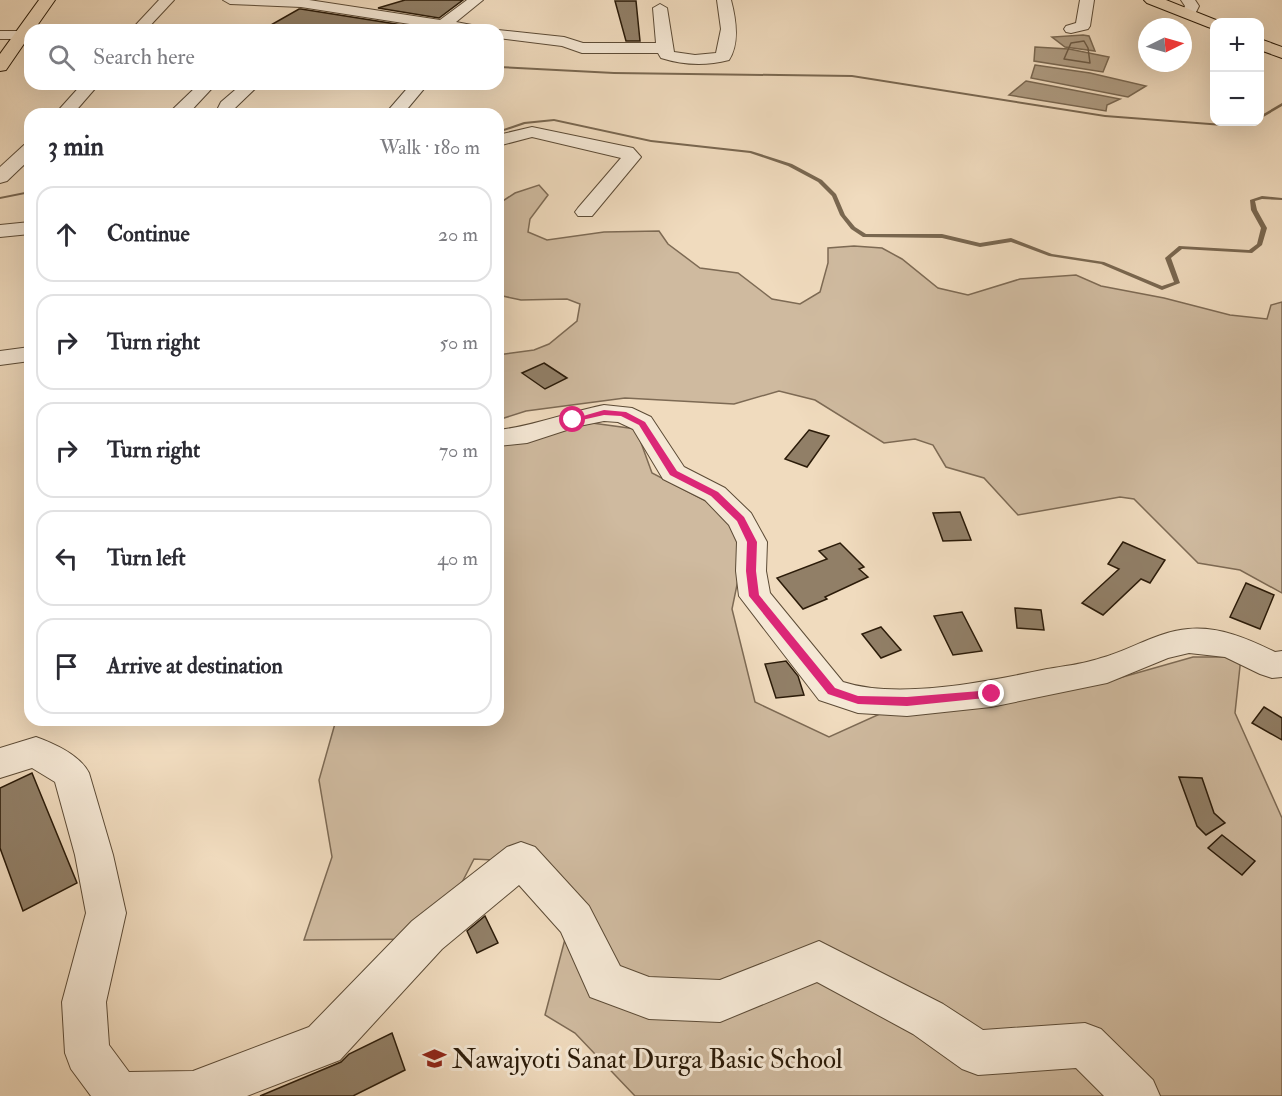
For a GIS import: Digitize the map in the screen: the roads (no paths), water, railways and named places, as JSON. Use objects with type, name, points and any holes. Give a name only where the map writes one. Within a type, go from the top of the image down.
[{"type":"main road","points":[[33,24],[47,0]]},
{"type":"main road","points":[[1152,0],[1188,6],[1210,21]]},
{"type":"main road","points":[[0,66],[24,37]]},
{"type":"main road","points":[[1264,46],[1282,53]]},
{"type":"street","points":[[144,24],[167,0]]},
{"type":"street","points":[[230,0],[301,3],[444,24],[476,0]]},
{"type":"street","points":[[660,8],[666,37],[663,48],[667,55],[674,58],[723,57],[726,51],[727,11],[723,0]]},
{"type":"street","points":[[1071,29],[1083,26],[1087,0]]},
{"type":"street","points":[[0,35],[24,35]]},
{"type":"street","points":[[504,35],[564,42],[582,48],[663,48]]},
{"type":"street","points":[[504,42],[514,36]]},
{"type":"street","points":[[69,108],[86,90]]},
{"type":"street","points":[[184,108],[202,90]]},
{"type":"street","points":[[227,108],[245,90]]},
{"type":"street","points":[[399,108],[415,90]]},
{"type":"street","points":[[504,139],[532,132],[626,152],[632,156],[585,212]]},
{"type":"street","points":[[0,177],[24,155]]},
{"type":"street","points":[[0,231],[24,229]]},
{"type":"street","points":[[0,358],[24,355]]},
{"type":"street","points":[[504,437],[527,435],[604,413],[623,414],[642,423],[674,473],[715,494],[741,520],[752,542],[751,571],[754,596],[831,691],[858,700],[907,702],[992,694],[1107,670],[1161,647],[1189,642],[1230,645],[1272,665],[1282,664]]},
{"type":"street","points":[[0,764],[36,752],[71,773],[94,855],[106,913],[84,1002],[87,1053],[118,1095],[193,1095],[324,1044],[427,935],[521,859],[575,919],[605,982],[649,998],[720,1001],[819,961],[928,1019],[978,1053],[1085,1046],[1137,1096]]},
{"type":"water","points":[[1089,36],[1095,51],[1065,47],[1052,37]]},
{"type":"water","points":[[1035,47],[1069,49],[1109,57],[1103,72],[1034,61]]},
{"type":"water","points":[[1035,65],[1090,73],[1146,86],[1128,97],[1031,78]]},
{"type":"water","points":[[1026,81],[1120,99],[1107,105],[1106,111],[1009,95]]},
{"type":"waterway","points":[[0,31],[16,31]]},
{"type":"waterway","points":[[504,67],[614,73],[852,76],[1105,116],[1210,124]]},
{"type":"waterway","points":[[1264,115],[1282,104]]},
{"type":"waterway","points":[[504,130],[524,123],[554,120],[651,141],[751,152],[790,165],[820,181],[834,195],[843,215],[853,228],[865,236],[942,236],[980,245],[1011,240],[1051,255],[1102,263],[1162,288],[1177,283],[1168,258],[1181,247],[1250,252],[1259,245],[1264,228],[1254,210],[1252,200],[1262,197],[1282,199]]},
{"type":"waterway","points":[[0,198],[24,193]]},
{"type":"place","name":"Nawajyoti Sanat Durga Basic School","points":[[434,1059]]}]
